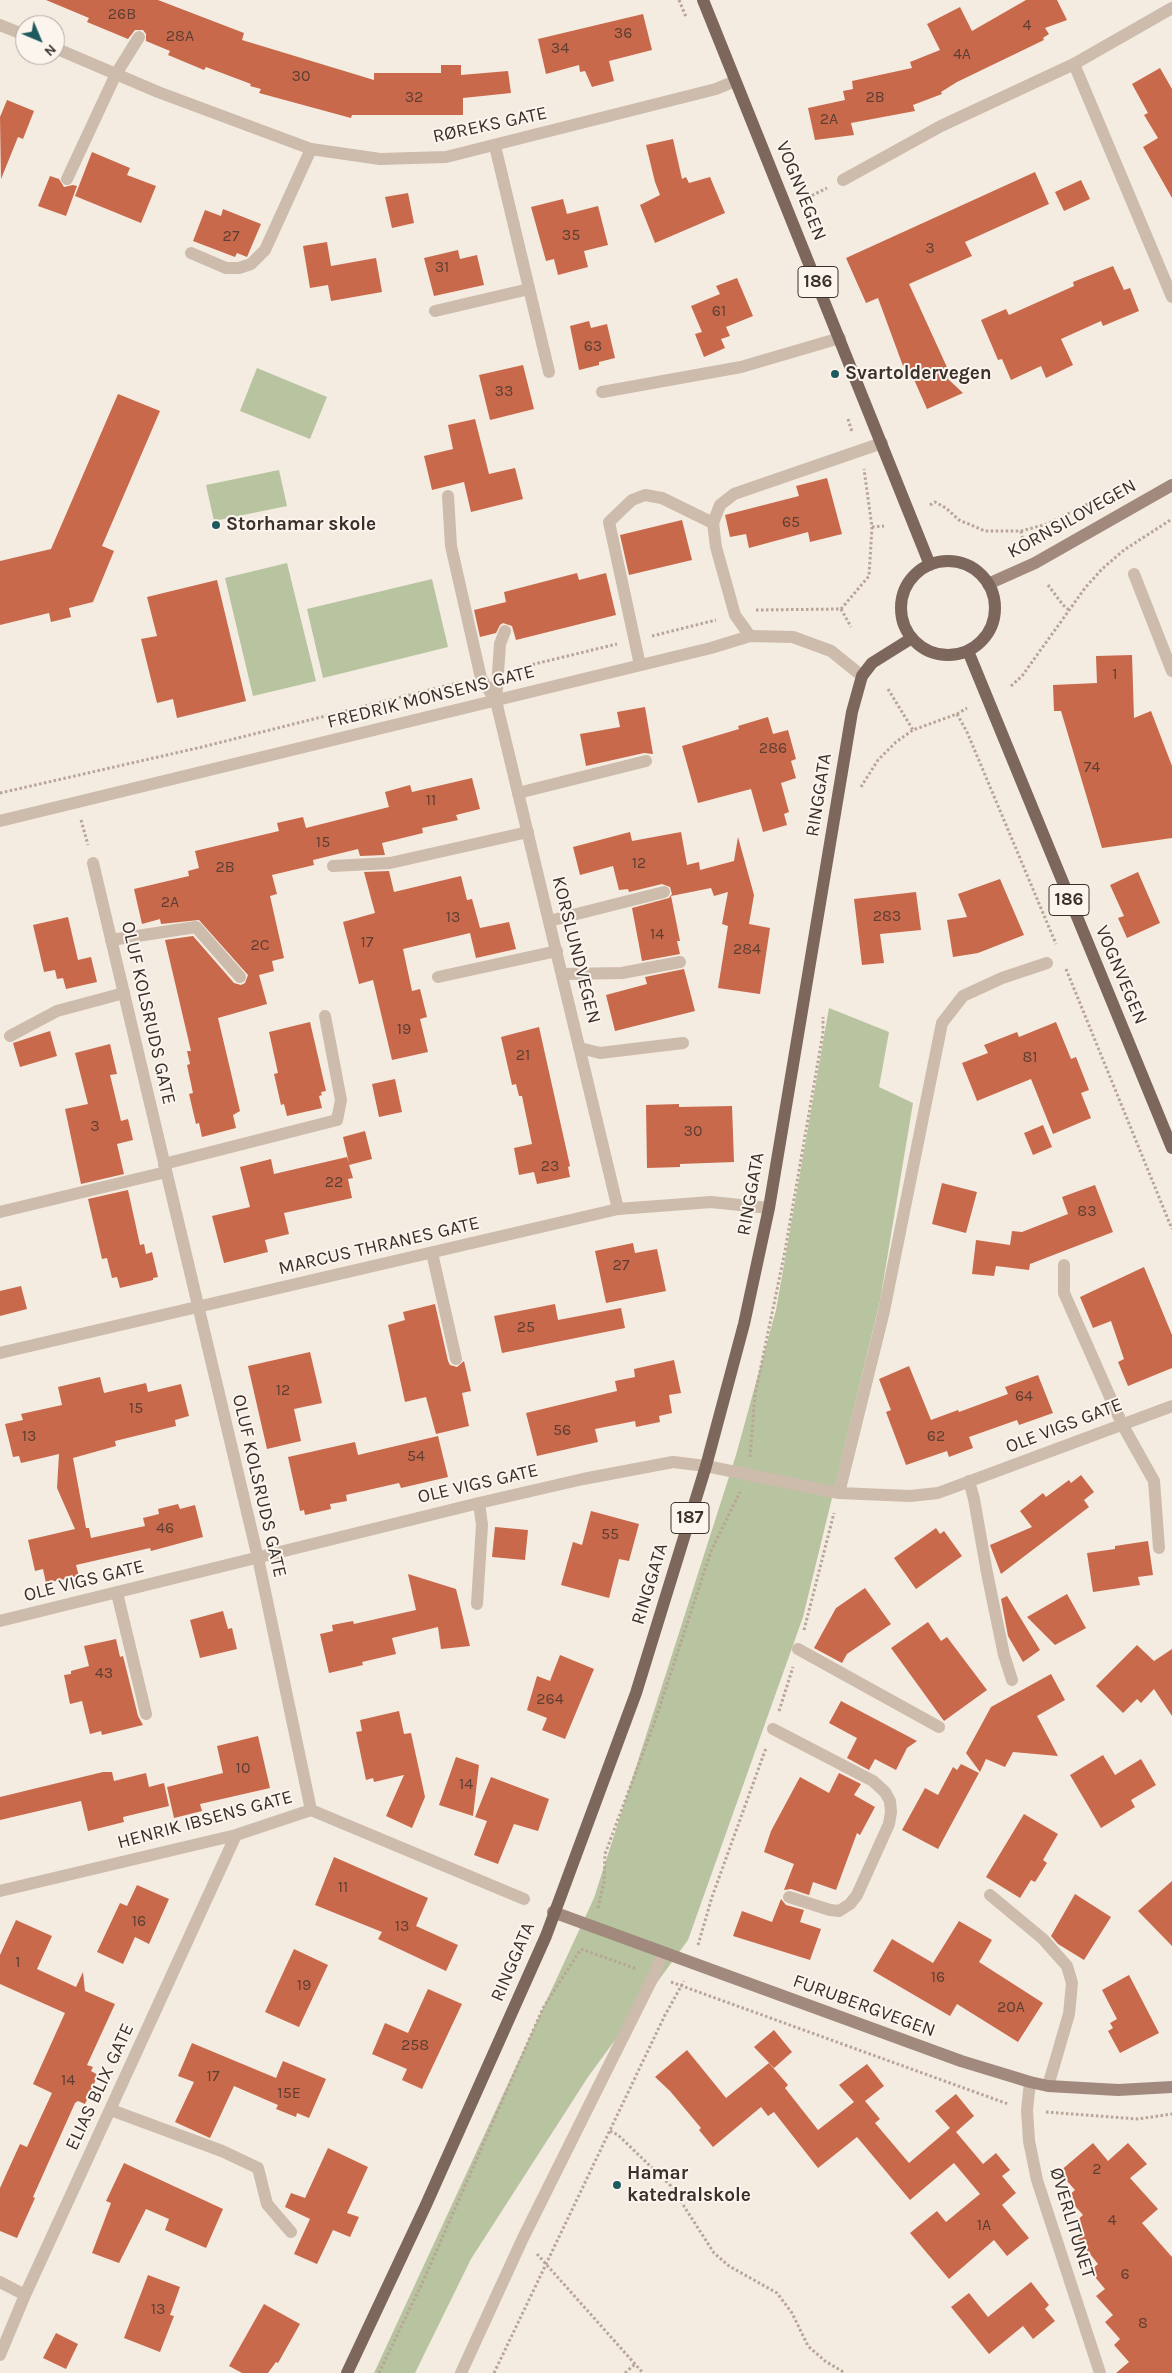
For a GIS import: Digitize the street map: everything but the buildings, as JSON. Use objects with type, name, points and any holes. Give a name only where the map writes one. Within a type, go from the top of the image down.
[{"type":"main road","name":"VOGNVEGEN","points":[[704,0],[930,564]]},
{"type":"main road","name":"KORNSILOVEGEN","points":[[988,584],[1035,563],[1172,485]]},
{"type":"main road","points":[[946,561],[959,562],[980,574],[988,584],[993,597],[994,619],[988,632],[979,643],[968,650],[950,655],[930,652],[912,638],[902,620],[901,600],[907,586],[914,575],[930,564],[946,561]]},
{"type":"main road","name":"RINGGATA","points":[[347,2373],[433,2189],[546,1936],[636,1693],[706,1466],[744,1324],[769,1208],[852,712],[862,676],[872,663],[912,638]]},
{"type":"main road","name":"VOGNVEGEN","points":[[968,650],[1172,1148]]},
{"type":"main road","name":"FURUBERGVEGEN","points":[[554,1912],[690,1964],[961,2062],[1030,2082],[1048,2086],[1118,2090],[1172,2087]]},
{"type":"street","points":[[843,180],[941,126],[1074,64],[1172,8]]},
{"type":"street","points":[[0,25],[15,32]]},
{"type":"street","points":[[66,179],[116,74],[139,38]]},
{"type":"street","name":"RØREKS GATE","points":[[65,52],[311,150],[380,158],[436,158],[495,146],[716,89],[735,81]]},
{"type":"street","points":[[1074,64],[1172,297]]},
{"type":"street","points":[[495,146],[549,372]]},
{"type":"street","points":[[191,253],[226,268],[240,268],[251,264],[265,250],[311,150]]},
{"type":"street","points":[[435,311],[529,290]]},
{"type":"street","points":[[602,392],[741,367],[840,338]]},
{"type":"street","points":[[750,636],[735,615],[716,547],[713,523],[720,505],[734,494],[882,443]]},
{"type":"street","points":[[448,496],[451,546],[481,678],[496,701]]},
{"type":"street","points":[[640,665],[608,522],[632,500],[646,496],[662,498],[713,523]]},
{"type":"street","points":[[1134,574],[1172,671]]},
{"type":"street","points":[[496,701],[500,644],[505,631]]},
{"type":"street","name":"FREDRIK MONSENS GATE","points":[[0,821],[496,701],[750,636],[793,637],[831,651],[862,676]]},
{"type":"street","name":"KORSLUNDVEGEN","points":[[496,701],[618,1209]]},
{"type":"street","points":[[518,793],[646,761]]},
{"type":"street","points":[[333,866],[390,863],[528,832]]},
{"type":"street","name":"OLUF KOLSRUDS GATE","points":[[93,862],[197,1308],[258,1558],[311,1810]]},
{"type":"street","points":[[549,921],[664,892]]},
{"type":"street","points":[[111,940],[130,935],[196,927],[240,977]]},
{"type":"street","points":[[438,977],[557,951]]},
{"type":"street","points":[[562,974],[622,973],[680,962]]},
{"type":"street","points":[[839,1492],[884,1311],[942,1023],[963,996],[1002,978],[1047,963]]},
{"type":"street","points":[[10,1036],[57,1011],[124,993]]},
{"type":"street","points":[[0,1212],[337,1120],[341,1100],[325,1016]]},
{"type":"street","points":[[580,1048],[600,1053],[683,1043]]},
{"type":"street","name":"MARCUS THRANES GATE","points":[[0,1353],[618,1209],[711,1202],[769,1208]]},
{"type":"street","points":[[432,1253],[456,1359]]},
{"type":"street","points":[[1064,1265],[1064,1294],[1122,1424],[1154,1481],[1158,1548]]},
{"type":"street","name":"OLE VIGS GATE","points":[[0,1621],[479,1503],[583,1479],[673,1462],[706,1466],[839,1492],[910,1496],[938,1493],[1172,1406]]},
{"type":"street","points":[[969,1481],[1004,1655],[1012,1680]]},
{"type":"street","points":[[476,1604],[482,1525],[479,1503]]},
{"type":"street","points":[[117,1593],[146,1714]]},
{"type":"street","points":[[798,1649],[939,1727]]},
{"type":"street","points":[[774,1729],[873,1781],[886,1792],[890,1801],[890,1824],[857,1895],[850,1904],[839,1911],[788,1897]]},
{"type":"street","name":"HENRIK IBSENS GATE","points":[[0,1891],[236,1835],[311,1810],[524,1900]]},
{"type":"street","name":"ELIAS BLIX GATE","points":[[0,2355],[25,2295],[236,1835]]},
{"type":"street","points":[[990,1895],[1043,1939],[1067,1966],[1072,1983],[1069,2014],[1048,2086]]},
{"type":"street","points":[[461,2373],[523,2238],[654,1975],[663,1953]]},
{"type":"street","name":"ØVERLITUNET","points":[[1030,2082],[1027,2110],[1029,2141],[1037,2180],[1100,2373]]},
{"type":"street","points":[[111,2110],[222,2151],[258,2168],[267,2204],[291,2232]]},
{"type":"street","points":[[0,2282],[25,2295]]},
{"type":"path","points":[[788,207],[843,180]]},
{"type":"path","points":[[930,504],[935,502],[946,508],[959,520],[986,531],[1021,531],[1047,524],[1094,501]]},
{"type":"path","points":[[1011,686],[1022,676],[1069,610],[1102,569],[1124,550],[1172,519]]},
{"type":"path","points":[[872,527],[884,526]]},
{"type":"path","points":[[1021,531],[1023,541]]},
{"type":"path","points":[[1048,585],[1069,610]]},
{"type":"path","points":[[842,609],[851,627]]},
{"type":"path","points":[[888,689],[914,730]]},
{"type":"path","points":[[957,714],[967,708]]},
{"type":"path","points":[[81,818],[93,862]]},
{"type":"path","points":[[597,1912],[604,1882],[605,1854],[655,1721],[711,1551],[743,1484]]},
{"type":"path","points":[[494,2373],[665,2014],[682,1987],[704,1928]]},
{"type":"path","points":[[379,2373],[425,2277],[543,2008],[584,1944]]},
{"type":"path","points":[[610,2131],[618,2135],[671,2186],[714,2253],[729,2266],[777,2293],[792,2313],[808,2346],[845,2373]]},
{"type":"path","points":[[523,2238],[643,2373]]},
{"type":"path","points":[[625,2373],[635,2364]]},
{"type":"green space","points":[[257,368],[327,397],[310,439],[240,411]]},
{"type":"green space","points":[[279,470],[287,506],[214,521],[206,485]]},
{"type":"green space","points":[[287,563],[316,681],[253,696],[225,578]]},
{"type":"green space","name":"Storhamar skole","points":[[432,579],[448,647],[323,678],[307,609]]},
{"type":"green space","points":[[829,1008],[889,1032],[879,1087],[913,1103],[880,1301],[803,1617],[688,1940],[588,2077],[471,2259],[415,2373],[374,2373],[594,1898],[736,1455],[776,1310]]},
{"type":"place","name":"Svartoldervegen","points":[[835,374]]},
{"type":"place","name":"Storhamar skole","points":[[216,525]]},
{"type":"place","name":"Hamar katedralskole","points":[[617,2185]]}]
